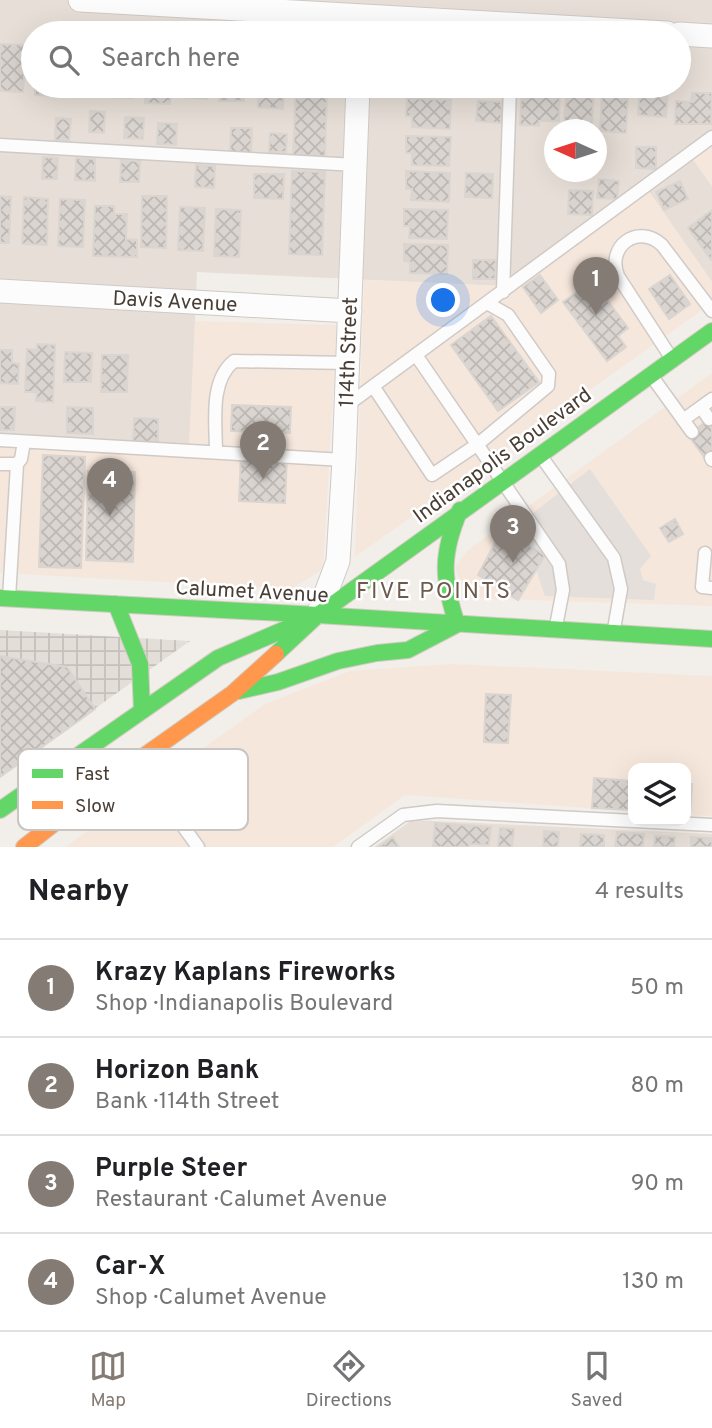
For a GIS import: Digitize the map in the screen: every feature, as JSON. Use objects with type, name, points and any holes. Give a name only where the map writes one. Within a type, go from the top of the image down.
[{"type":"main road","name":"Indianapolis Boulevard","points":[[154,749],[233,693],[318,615],[460,510],[712,331]]},
{"type":"main road","points":[[233,693],[278,682],[338,661],[408,650],[457,624],[443,573],[447,538],[460,510]]},
{"type":"main road","name":"Calumet Avenue","points":[[5,598],[712,639]]},
{"type":"main road","points":[[116,604],[140,664],[142,711]]},
{"type":"main road","name":"Indianapolis Boulevard","points":[[87,749],[218,658],[318,615]]},
{"type":"main road","name":"Indianapolis Boulevard","points":[[0,810],[18,797]]},
{"type":"main road","name":"Indianapolis Boulevard","points":[[24,847],[46,830]]},
{"type":"street","points":[[80,0],[419,21]]},
{"type":"street","points":[[691,35],[712,36]]},
{"type":"street","name":"114th Street","points":[[318,615],[338,561],[358,98]]},
{"type":"street","name":"Davis Avenue","points":[[0,291],[350,311]]},
{"type":"lane","points":[[503,292],[510,98]]},
{"type":"lane","points":[[346,406],[712,137]]},
{"type":"lane","points":[[0,145],[356,165]]},
{"type":"lane","points":[[672,359],[618,276],[614,267],[615,255],[621,245],[642,235],[653,236],[712,311]]},
{"type":"lane","points":[[373,386],[432,475],[478,444],[548,386],[549,374],[508,315],[487,303]]},
{"type":"lane","points":[[416,355],[559,564],[563,590],[556,630]]},
{"type":"lane","points":[[216,452],[216,399],[220,378],[225,368],[234,361],[348,363]]},
{"type":"lane","points":[[651,375],[692,432]]},
{"type":"lane","points":[[683,420],[712,399]]},
{"type":"lane","points":[[701,407],[709,419]]},
{"type":"lane","points":[[0,440],[344,460]]},
{"type":"lane","points":[[5,598],[17,464],[21,460],[24,442]]},
{"type":"lane","points":[[540,454],[614,558],[621,589],[613,633]]},
{"type":"lane","points":[[0,464],[17,464]]},
{"type":"lane","points":[[705,553],[702,587],[712,588]]},
{"type":"lane","points":[[358,847],[403,815],[437,811],[628,821]]},
{"type":"lane","points":[[691,824],[712,825]]},
{"type":"lane","points":[[186,830],[198,847]]},
{"type":"shaded area","points":[[0,0],[712,0],[712,133],[687,151],[712,186],[712,282],[643,183],[502,286],[197,272],[190,445],[0,435]]},
{"type":"shaded area","points":[[712,133],[712,186],[687,151]]},
{"type":"shaded area","points":[[643,183],[712,282],[712,303],[355,557],[364,280],[502,286]]},
{"type":"shaded area","points":[[195,321],[337,325],[323,569],[291,589],[0,573],[0,435],[189,445]]},
{"type":"shaded area","points":[[712,373],[712,606],[466,598],[455,567],[468,550]]},
{"type":"shaded area","points":[[590,469],[651,556],[640,569],[643,580],[656,584],[654,600],[545,596],[536,570],[545,555],[507,533]]},
{"type":"shaded area","points":[[0,630],[190,641],[38,749],[18,749],[18,763],[0,776]]},
{"type":"shaded area","points":[[451,664],[712,676],[712,816],[691,815],[691,763],[628,763],[628,811],[405,795],[333,847],[65,847],[89,830],[248,830],[248,749],[202,749],[265,704],[350,671]]},
{"type":"shaded area","points":[[412,820],[712,834],[712,847],[374,847]]},
{"type":"building","points":[[0,44],[21,45],[21,92],[0,91]]},
{"type":"building","points":[[692,93],[712,93],[711,124],[675,124],[676,101],[691,102]]},
{"type":"building","points":[[145,98],[170,98],[170,104],[145,103]]},
{"type":"building","points":[[219,98],[244,98],[244,101],[219,101]]},
{"type":"building","points":[[258,98],[283,98],[283,109],[258,107]]},
{"type":"building","points":[[295,98],[327,98],[325,156],[293,155]]},
{"type":"building","points":[[407,98],[451,100],[450,129],[412,127],[412,116],[406,116]]},
{"type":"building","points":[[521,98],[560,98],[559,119],[544,119],[539,121],[539,126],[520,125]]},
{"type":"building","points":[[566,98],[593,98],[592,119],[564,119]]},
{"type":"building","points":[[602,98],[628,98],[626,133],[607,132],[607,119],[601,119]]},
{"type":"building","points":[[639,98],[667,98],[666,117],[638,115]]},
{"type":"building","points":[[478,101],[502,102],[501,123],[476,121]]},
{"type":"building","points":[[90,111],[105,112],[104,133],[89,132]]},
{"type":"building","points":[[125,117],[144,118],[143,139],[124,138]]},
{"type":"building","points":[[56,118],[71,119],[69,141],[55,140]]},
{"type":"building","points":[[158,123],[177,124],[176,145],[157,144]]},
{"type":"building","points":[[231,128],[252,128],[251,153],[230,153]]},
{"type":"building","points":[[270,133],[287,134],[286,152],[269,152]]},
{"type":"building","points":[[406,136],[451,137],[449,166],[412,165],[412,153],[406,153]]},
{"type":"building","points":[[636,147],[656,147],[656,169],[636,168]]},
{"type":"building","points":[[43,157],[58,158],[57,179],[42,179]]},
{"type":"building","points":[[76,158],[95,159],[95,181],[75,180]]},
{"type":"building","points":[[121,160],[140,161],[139,182],[120,182]]},
{"type":"building","points":[[196,165],[215,166],[214,188],[195,187]]},
{"type":"building","points":[[292,171],[325,172],[322,255],[289,254]]},
{"type":"building","points":[[406,171],[450,173],[449,202],[411,200],[412,189],[406,189]]},
{"type":"building","points":[[466,173],[493,174],[492,198],[465,197]]},
{"type":"building","points":[[254,174],[284,174],[283,199],[254,198]]},
{"type":"building","points":[[619,181],[617,199],[597,198],[599,182]]},
{"type":"building","points":[[680,181],[688,199],[664,210],[656,192]]},
{"type":"building","points":[[569,190],[593,191],[592,215],[568,214]]},
{"type":"building","points":[[0,196],[11,197],[9,243],[0,243]]},
{"type":"building","points":[[142,196],[167,196],[166,248],[141,247]]},
{"type":"building","points":[[24,197],[48,199],[47,245],[22,244]]},
{"type":"building","points":[[60,199],[85,200],[83,247],[58,246]]},
{"type":"building","points":[[95,206],[114,206],[114,214],[127,214],[126,239],[137,240],[137,257],[93,256]]},
{"type":"building","points":[[180,207],[205,208],[203,251],[178,250]]},
{"type":"building","points":[[216,209],[241,210],[239,257],[214,256]]},
{"type":"building","points":[[404,209],[448,210],[447,239],[409,238],[410,226],[404,226]]},
{"type":"building","points":[[712,210],[712,259],[711,260],[688,228]]},
{"type":"building","points":[[404,244],[448,245],[447,274],[410,273],[410,262],[404,261]]},
{"type":"building","points":[[473,260],[496,260],[495,279],[473,279]]},
{"type":"building","points":[[540,275],[558,300],[541,313],[523,287]]},
{"type":"building","points":[[670,275],[690,304],[669,319],[649,289]]},
{"type":"building","points":[[593,281],[628,328],[618,336],[626,347],[607,361],[563,302]]},
{"type":"building","points":[[491,316],[539,382],[498,411],[451,345]]},
{"type":"building","points":[[37,344],[55,345],[53,402],[36,401],[37,392],[25,392],[27,349],[37,350]]},
{"type":"building","points":[[0,350],[12,350],[12,363],[19,364],[18,384],[0,383]]},
{"type":"building","points":[[65,352],[92,353],[91,382],[64,382]]},
{"type":"building","points":[[102,355],[128,355],[127,392],[101,392]]},
{"type":"building","points":[[232,405],[291,407],[290,433],[231,431]]},
{"type":"building","points":[[0,407],[15,407],[14,430],[0,430]]},
{"type":"building","points":[[67,407],[93,408],[93,434],[67,433]]},
{"type":"building","points":[[712,417],[712,458],[707,461],[688,435]]},
{"type":"building","points":[[134,418],[158,419],[158,444],[133,443]]},
{"type":"building","points":[[43,455],[85,457],[81,568],[39,567]]},
{"type":"building","points":[[241,455],[287,457],[285,503],[239,501]]},
{"type":"building","points":[[88,471],[135,472],[133,562],[86,560]]},
{"type":"building","points":[[675,519],[683,534],[669,542],[660,528]]},
{"type":"building","points":[[502,530],[545,555],[518,600],[478,575]]},
{"type":"building","points":[[0,656],[67,667],[95,709],[39,749],[18,749],[18,764],[0,777]]},
{"type":"building","points":[[486,694],[511,695],[508,743],[484,742]]},
{"type":"building","points":[[594,778],[628,781],[628,810],[592,808]]},
{"type":"building","points":[[435,823],[491,827],[489,845],[433,847]]},
{"type":"building","points":[[500,828],[514,829],[512,847],[498,847]]},
{"type":"building","points":[[544,831],[559,832],[558,847],[543,847]]},
{"type":"building","points":[[617,832],[644,834],[643,847],[615,847]]},
{"type":"building","points":[[581,834],[604,835],[604,847],[580,847]]},
{"type":"building","points":[[655,836],[675,837],[674,847],[654,847]]},
{"type":"building","points":[[393,837],[399,847],[378,847]]},
{"type":"building","points":[[691,837],[712,838],[712,847],[691,847]]},
{"type":"traffic: fast","points":[[276,654],[318,615],[712,331]]},
{"type":"traffic: fast","points":[[457,624],[448,593],[446,567],[449,540],[460,510]]},
{"type":"traffic: fast","points":[[0,598],[318,615]]},
{"type":"traffic: fast","points":[[116,604],[140,664],[142,711]]},
{"type":"traffic: fast","points":[[87,749],[218,658],[318,615],[712,639]]},
{"type":"traffic: fast","points":[[239,691],[278,682],[338,661],[408,650],[456,625]]},
{"type":"traffic: fast","points":[[0,810],[18,797]]},
{"type":"traffic: slow","points":[[154,749],[233,693],[276,654]]},
{"type":"traffic: slow","points":[[24,847],[46,830]]},
{"type":"place","name":"Krazy Kaplans Fireworks","points":[[596,315]]},
{"type":"place","name":"Horizon Bank","points":[[263,479]]},
{"type":"place","name":"Car-X","points":[[110,516]]},
{"type":"place","name":"Purple Steer","points":[[513,563]]},
{"type":"district","name":"FIVE POINTS","points":[[434,590]]}]
